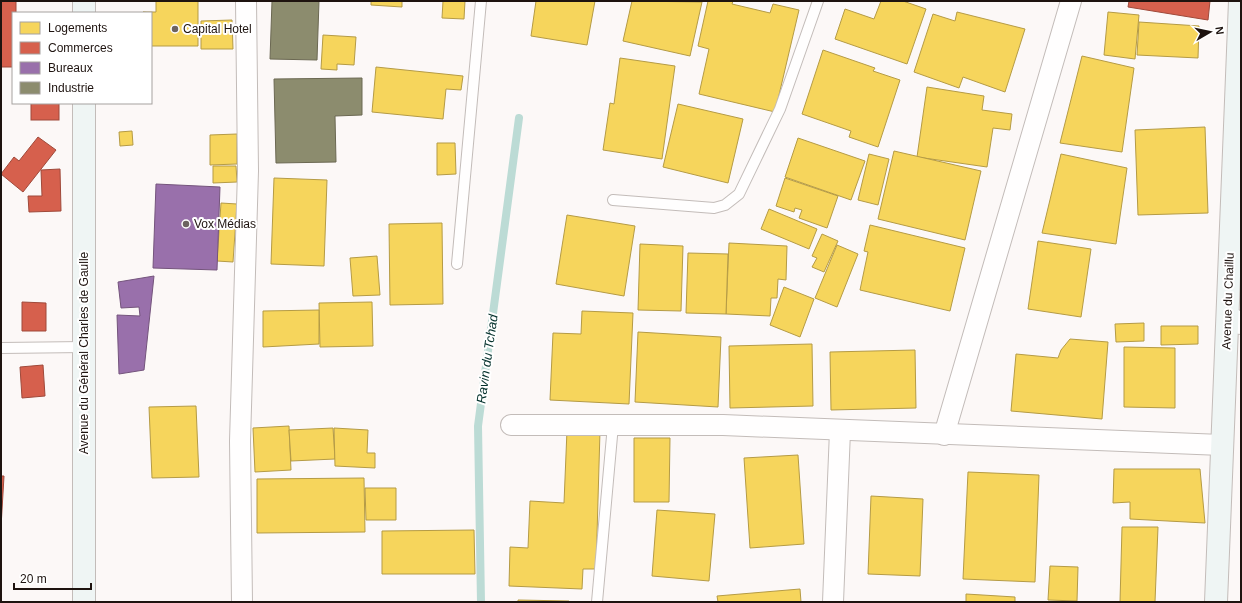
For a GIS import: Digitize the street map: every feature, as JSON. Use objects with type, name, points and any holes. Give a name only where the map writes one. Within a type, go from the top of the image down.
[{"type":"street","points":[[84,1],[84,12]]},
{"type":"street","points":[[242,602],[240,441],[248,171],[246,1]]},
{"type":"street","points":[[944,435],[1071,1]]},
{"type":"street","name":"Avenue du Chaillu","points":[[1216,602],[1222,445],[1234,319],[1240,1]]},
{"type":"street","name":"Avenue du Général Charles de Gaulle","points":[[84,104],[84,602]]},
{"type":"street","points":[[511,425],[723,425],[840,431],[1222,445]]},
{"type":"street","points":[[833,602],[840,431]]},
{"type":"lane","points":[[457,264],[480,1]]},
{"type":"lane","points":[[613,200],[714,208],[725,205],[739,194],[780,109],[818,1]]},
{"type":"lane","points":[[1,348],[84,347]]},
{"type":"lane","points":[[597,602],[613,425]]},
{"type":"building: Logements","name":"Capital Hotel","points":[[156,1],[198,1],[198,46],[152,46],[152,12],[156,12]]},
{"type":"building: Logements","points":[[371,1],[402,1],[402,7],[371,5]]},
{"type":"building: Logements","points":[[443,1],[465,1],[464,19],[442,18]]},
{"type":"building: Logements","points":[[536,1],[595,1],[587,45],[531,36]]},
{"type":"building: Logements","points":[[632,1],[702,2],[690,56],[623,41]]},
{"type":"building: Logements","points":[[708,1],[733,1],[732,4],[770,13],[773,4],[799,10],[775,112],[699,94],[709,49],[698,46]]},
{"type":"building: Logements","points":[[881,1],[903,1],[926,9],[907,64],[835,39],[845,9],[874,19]]},
{"type":"building: Logements","points":[[957,12],[1025,29],[1005,92],[963,77],[959,88],[914,72],[933,14],[955,21]]},
{"type":"building: Logements","points":[[1108,12],[1139,15],[1135,59],[1104,55]]},
{"type":"building: Logements","points":[[232,20],[233,49],[201,49],[201,21]]},
{"type":"building: Logements","points":[[1139,22],[1199,26],[1198,58],[1137,55]]},
{"type":"building: Logements","points":[[323,35],[356,37],[354,65],[337,64],[337,70],[321,69]]},
{"type":"building: Logements","points":[[823,50],[875,68],[873,71],[900,80],[878,147],[849,137],[851,131],[802,114]]},
{"type":"building: Logements","points":[[1082,56],[1134,68],[1122,152],[1060,143]]},
{"type":"building: Logements","points":[[620,58],[675,66],[662,159],[603,150],[610,103],[614,104]]},
{"type":"building: Logements","points":[[376,67],[463,76],[461,90],[446,89],[443,119],[372,112]]},
{"type":"building: Logements","points":[[927,87],[984,96],[982,110],[1012,114],[1010,130],[993,128],[987,167],[917,157]]},
{"type":"building: Logements","points":[[678,104],[743,119],[728,183],[663,167]]},
{"type":"building: Logements","points":[[1205,127],[1208,213],[1138,215],[1135,130]]},
{"type":"building: Logements","points":[[132,131],[133,145],[120,146],[119,132]]},
{"type":"building: Logements","points":[[237,134],[237,164],[210,165],[210,135]]},
{"type":"building: Logements","points":[[798,138],[865,161],[851,200],[785,177]]},
{"type":"building: Logements","points":[[437,143],[455,143],[456,174],[437,175]]},
{"type":"building: Logements","points":[[894,151],[981,171],[965,240],[878,219]]},
{"type":"building: Logements","points":[[869,154],[889,159],[878,205],[858,200]]},
{"type":"building: Logements","points":[[1061,154],[1127,168],[1116,244],[1042,233]]},
{"type":"building: Logements","points":[[213,166],[236,166],[237,182],[213,183]]},
{"type":"building: Logements","points":[[274,178],[327,180],[324,266],[271,264]]},
{"type":"building: Logements","points":[[785,178],[838,196],[827,228],[799,218],[802,210],[795,208],[794,212],[776,206]]},
{"type":"building: Logements","points":[[221,203],[237,204],[233,262],[217,261]]},
{"type":"building: Logements","points":[[769,209],[817,229],[809,249],[761,229]]},
{"type":"building: Logements","points":[[567,215],[635,226],[624,296],[556,284]]},
{"type":"building: Logements","points":[[442,223],[443,304],[390,305],[389,224]]},
{"type":"building: Logements","points":[[870,225],[965,248],[950,311],[860,290],[868,252],[864,251]]},
{"type":"building: Logements","points":[[822,234],[838,241],[824,272],[812,267],[817,258],[812,256]]},
{"type":"building: Logements","points":[[1038,241],[1091,249],[1081,317],[1028,309]]},
{"type":"building: Logements","points":[[729,243],[787,246],[786,280],[778,279],[777,298],[771,298],[770,316],[726,314]]},
{"type":"building: Logements","points":[[640,244],[683,246],[681,311],[638,310]]},
{"type":"building: Logements","points":[[837,245],[858,254],[837,307],[815,298]]},
{"type":"building: Logements","points":[[688,253],[728,254],[726,314],[686,313]]},
{"type":"building: Logements","points":[[377,256],[380,295],[353,296],[350,258]]},
{"type":"building: Logements","points":[[784,287],[814,299],[800,337],[770,325]]},
{"type":"building: Logements","points":[[372,302],[373,346],[320,347],[319,303]]},
{"type":"building: Logements","points":[[319,310],[319,344],[263,347],[263,311]]},
{"type":"building: Logements","points":[[582,311],[633,313],[629,404],[550,400],[553,333],[581,334]]},
{"type":"building: Logements","points":[[1144,323],[1144,341],[1116,342],[1115,324]]},
{"type":"building: Logements","points":[[1161,326],[1198,326],[1198,344],[1161,345]]},
{"type":"building: Logements","points":[[638,332],[721,337],[718,407],[635,402]]},
{"type":"building: Logements","points":[[1070,339],[1108,342],[1102,419],[1011,411],[1016,354],[1058,358],[1061,350]]},
{"type":"building: Logements","points":[[812,344],[813,406],[730,408],[729,346]]},
{"type":"building: Logements","points":[[1124,347],[1175,348],[1175,408],[1124,407]]},
{"type":"building: Logements","points":[[915,350],[916,408],[831,410],[830,352]]},
{"type":"building: Logements","points":[[196,406],[199,477],[152,478],[149,407]]},
{"type":"building: Logements","points":[[289,426],[291,470],[255,472],[253,428]]},
{"type":"building: Logements","points":[[333,428],[335,459],[291,461],[289,430]]},
{"type":"building: Logements","points":[[334,428],[368,430],[367,453],[375,453],[375,468],[335,466]]},
{"type":"building: Logements","points":[[567,430],[600,431],[596,569],[583,569],[582,589],[509,586],[510,547],[528,548],[530,501],[564,503]]},
{"type":"building: Logements","points":[[634,438],[670,438],[669,502],[634,502]]},
{"type":"building: Logements","points":[[798,455],[804,544],[750,548],[744,458]]},
{"type":"building: Logements","points":[[1114,469],[1200,469],[1205,523],[1130,519],[1130,502],[1113,503]]},
{"type":"building: Logements","points":[[968,472],[1039,475],[1035,582],[963,579]]},
{"type":"building: Logements","points":[[364,478],[365,532],[257,533],[257,479]]},
{"type":"building: Logements","points":[[365,488],[396,488],[396,520],[366,520]]},
{"type":"building: Logements","points":[[871,496],[923,499],[920,576],[868,574]]},
{"type":"building: Logements","points":[[657,510],[715,514],[709,581],[652,576]]},
{"type":"building: Logements","points":[[1122,527],[1158,527],[1155,602],[1120,602]]},
{"type":"building: Logements","points":[[474,530],[475,574],[382,574],[382,531]]},
{"type":"building: Logements","points":[[1050,566],[1078,567],[1077,601],[1048,600]]},
{"type":"building: Logements","points":[[800,589],[801,602],[718,602],[717,596]]},
{"type":"building: Logements","points":[[966,594],[1015,597],[1015,602],[966,602]]},
{"type":"building: Logements","points":[[518,600],[569,601],[569,602],[518,602]]},
{"type":"building: Commerces","points":[[1,1],[16,1],[16,12],[12,12],[12,67],[1,67]]},
{"type":"building: Commerces","points":[[1129,1],[1210,1],[1208,20],[1128,7]]},
{"type":"building: Commerces","points":[[31,104],[59,104],[59,120],[31,120]]},
{"type":"building: Commerces","points":[[38,137],[56,150],[23,192],[1,174],[14,157],[19,161]]},
{"type":"building: Commerces","points":[[60,169],[61,211],[29,212],[28,196],[42,196],[41,170]]},
{"type":"building: Commerces","points":[[22,302],[46,303],[46,331],[22,331]]},
{"type":"building: Commerces","points":[[43,365],[45,396],[22,398],[20,367]]},
{"type":"building: Commerces","points":[[1,476],[4,476],[1,527]]},
{"type":"building: Bureaux","name":"Vox Médias","points":[[156,184],[220,187],[217,270],[153,268]]},
{"type":"building: Bureaux","points":[[154,276],[144,370],[119,374],[117,315],[140,316],[139,307],[121,308],[118,282]]},
{"type":"building: Industrie","points":[[272,1],[319,1],[317,60],[270,59]]},
{"type":"building: Industrie","points":[[362,78],[362,115],[335,116],[336,162],[276,163],[274,79]]},
{"type":"waterway","name":"Ravin du Tchad","points":[[481,602],[478,426],[519,118]]},
{"type":"place","name":"Capital Hotel","points":[[175,29]]},
{"type":"place","name":"Vox Médias","points":[[186,224]]}]
